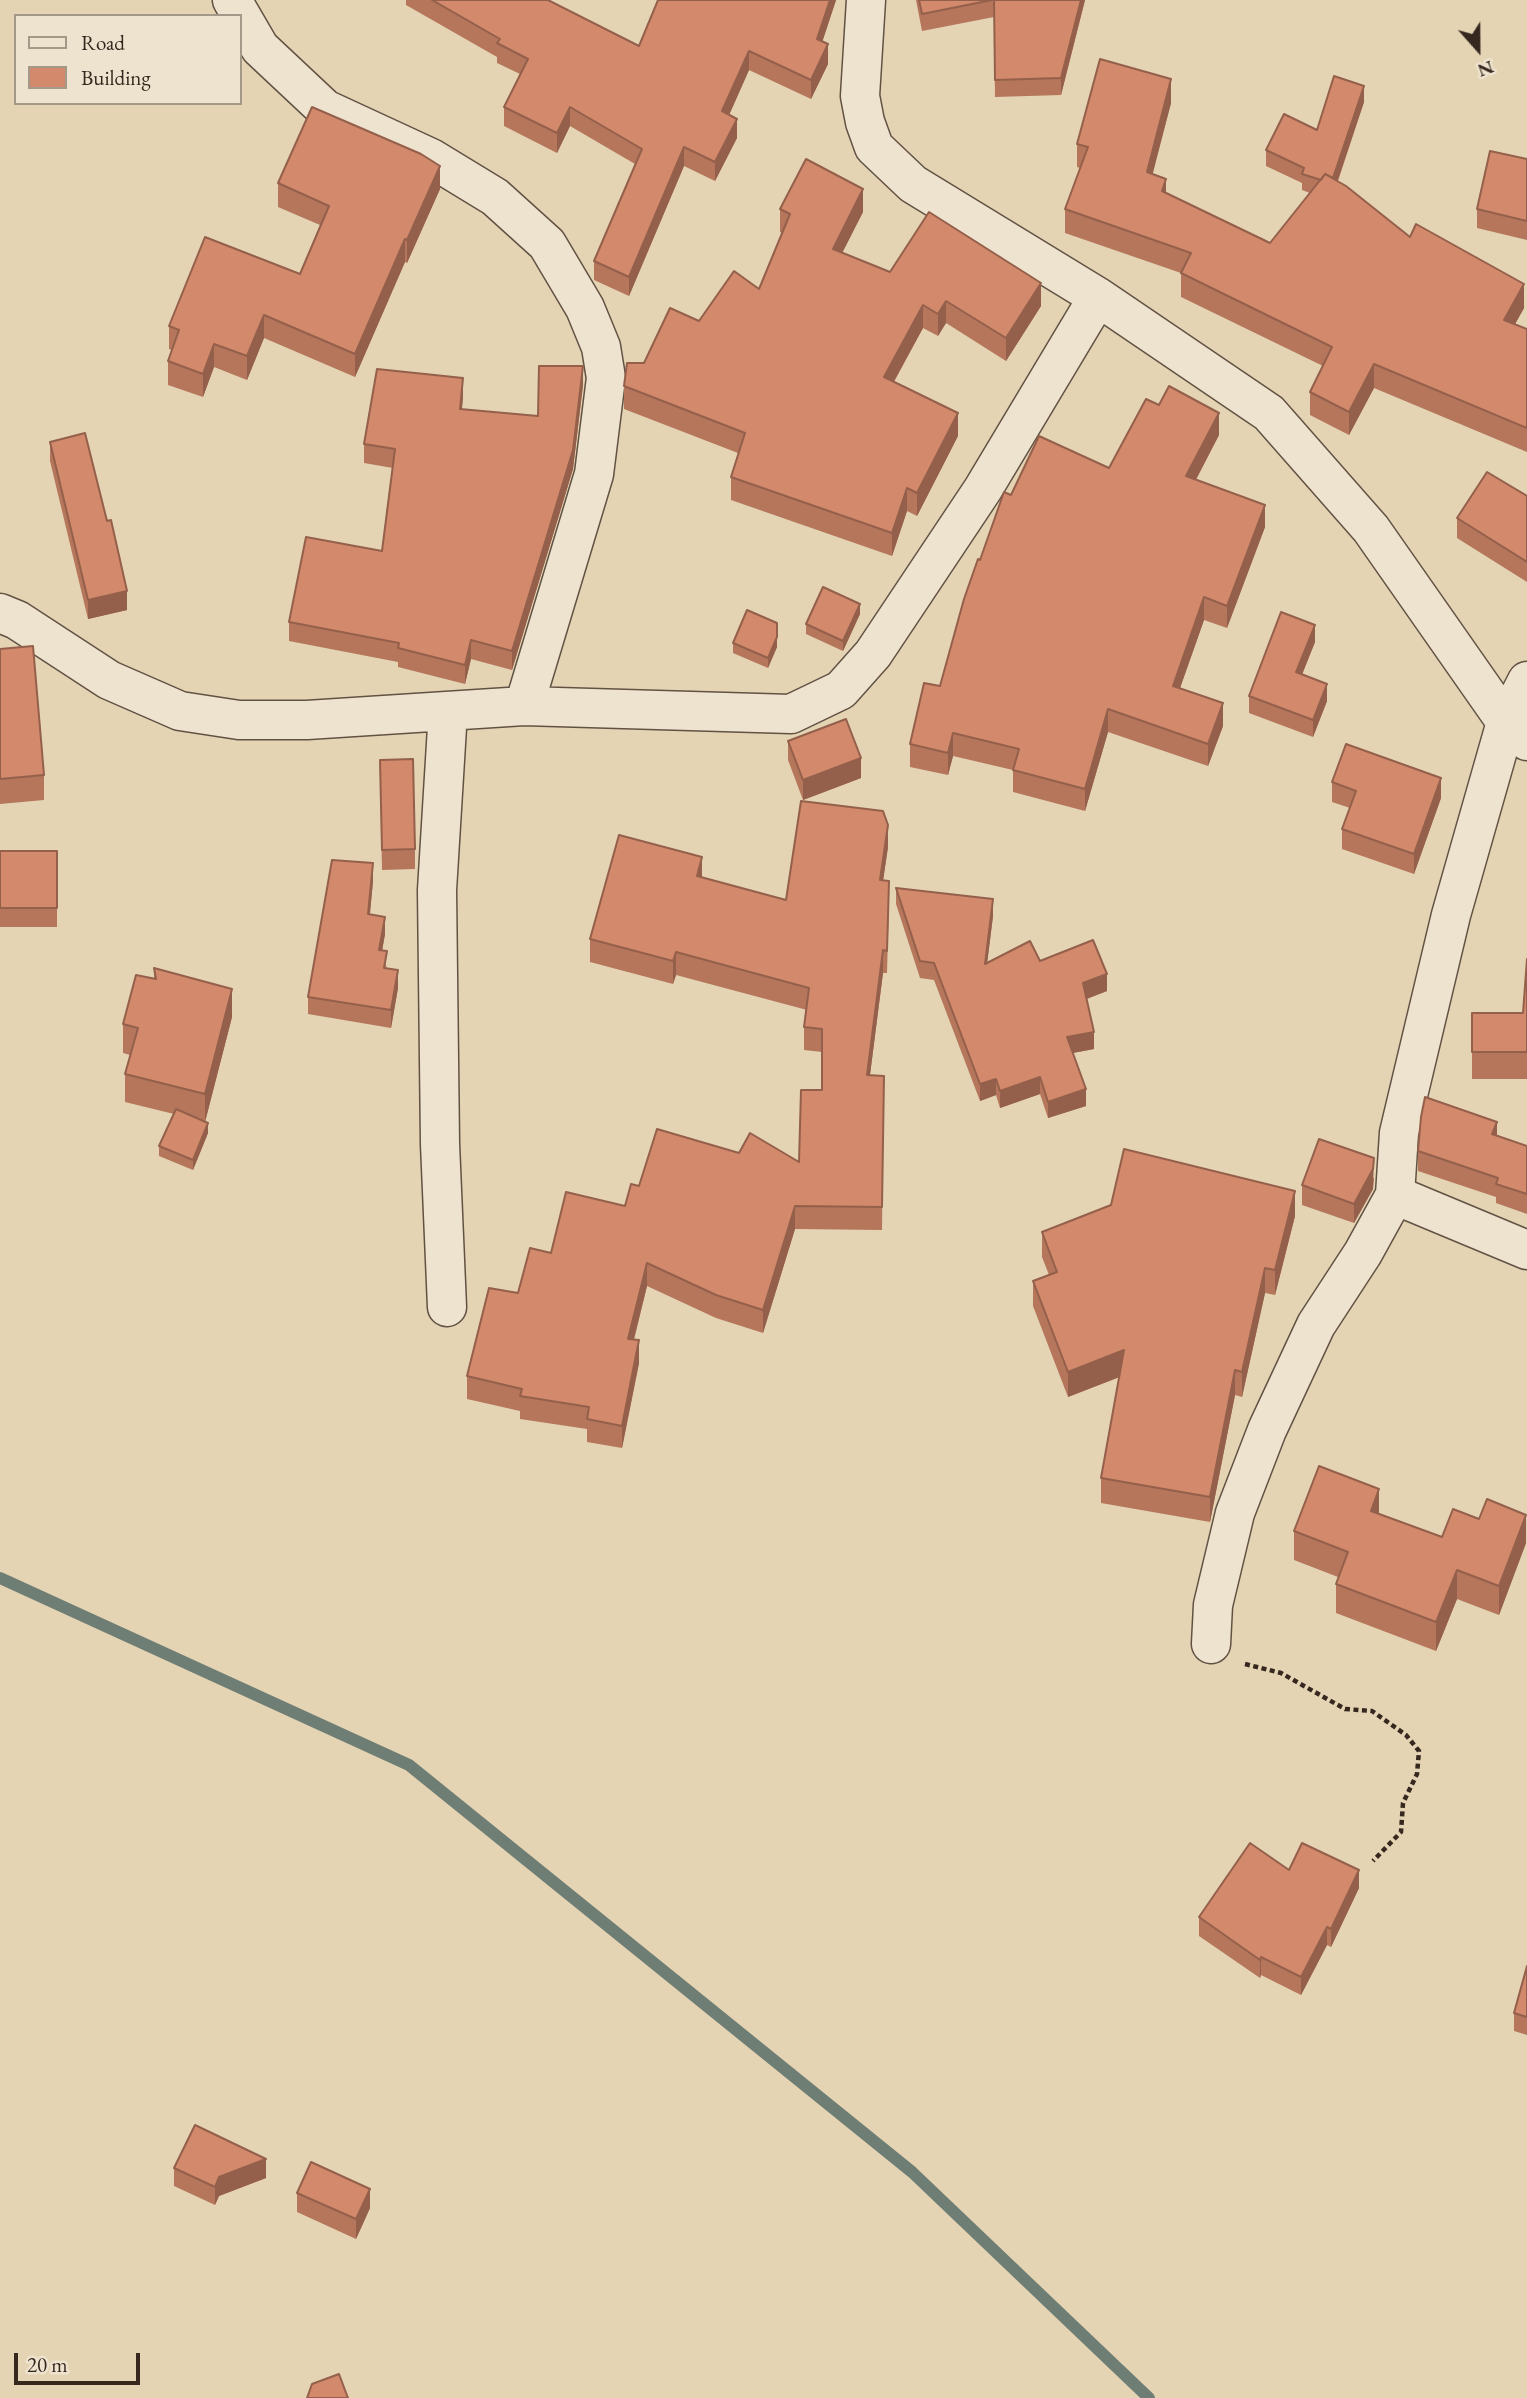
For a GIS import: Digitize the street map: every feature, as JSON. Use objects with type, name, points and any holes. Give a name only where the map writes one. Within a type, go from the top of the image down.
[{"type":"street","points":[[866,0],[860,96],[874,147],[914,184],[1098,297],[1269,413],[1371,529],[1517,732]]},
{"type":"street","points":[[242,17],[260,48],[325,109],[431,158],[495,197],[547,244],[585,308],[601,347],[606,378],[594,474],[524,706]]},
{"type":"street","points":[[0,583],[8,616],[109,680],[180,711],[239,720],[293,720],[524,706],[791,714],[841,690],[873,654],[983,489],[1098,297]]},
{"type":"street","points":[[1211,1644],[1213,1605],[1235,1513],[1266,1430],[1316,1325],[1363,1253],[1395,1195],[1399,1133],[1451,915],[1517,732],[1527,681]]},
{"type":"street","points":[[447,1307],[440,1144],[437,890],[448,711]]},
{"type":"street","points":[[1395,1195],[1527,1250]]},
{"type":"path","points":[[1211,1644],[1246,1664],[1281,1673],[1345,1709],[1372,1711],[1406,1734],[1419,1751],[1417,1774],[1403,1803],[1401,1832],[1373,1861]]},
{"type":"building","points":[[432,0],[548,0],[639,46],[658,0],[830,0],[817,39],[828,44],[811,80],[749,51],[722,111],[737,119],[715,162],[684,147],[629,277],[594,261],[642,149],[570,107],[557,133],[504,107],[528,59],[497,43],[500,39]]},
{"type":"building","points":[[919,0],[992,0],[922,14]]},
{"type":"building","points":[[994,0],[1081,0],[1061,78],[995,80]]},
{"type":"building","points":[[1100,59],[1171,79],[1147,172],[1166,179],[1162,191],[1270,243],[1325,174],[1346,186],[1410,237],[1416,224],[1524,284],[1504,320],[1527,329],[1527,428],[1374,364],[1349,412],[1310,392],[1332,347],[1181,273],[1191,253],[1065,209],[1088,147],[1077,144]]},
{"type":"building","points":[[1334,76],[1364,86],[1333,178],[1325,174],[1321,180],[1302,174],[1304,168],[1266,150],[1284,114],[1317,130]]},
{"type":"building","points":[[312,107],[421,154],[440,166],[355,354],[264,315],[247,356],[214,344],[203,374],[168,361],[179,330],[169,326],[205,237],[300,274],[329,206],[278,183]]},
{"type":"building","points":[[1490,151],[1527,159],[1527,221],[1477,209]]},
{"type":"building","points":[[806,159],[863,189],[833,249],[890,272],[929,212],[1041,283],[1006,338],[946,301],[938,314],[923,305],[884,377],[958,413],[917,493],[907,488],[892,533],[731,477],[745,433],[624,386],[627,363],[644,363],[670,308],[699,321],[734,271],[759,289],[790,214],[780,209]]},
{"type":"building","points":[[539,366],[583,366],[573,450],[512,651],[471,640],[465,665],[398,648],[399,643],[289,622],[306,537],[382,551],[395,449],[364,444],[377,369],[463,378],[460,409],[538,416]]},
{"type":"building","points":[[1169,386],[1219,413],[1186,476],[1265,505],[1227,606],[1204,597],[1173,686],[1223,703],[1208,744],[1108,709],[1085,789],[1013,770],[1019,749],[953,733],[948,753],[910,744],[924,683],[940,686],[964,599],[1004,492],[1011,495],[1039,436],[1109,468],[1146,399],[1159,405]]},
{"type":"building","points":[[85,433],[107,521],[111,520],[127,591],[88,600],[50,442]]},
{"type":"building","points":[[1487,472],[1527,496],[1527,562],[1457,518]]},
{"type":"building","points":[[823,587],[860,604],[843,641],[806,624]]},
{"type":"building","points":[[747,610],[777,623],[777,637],[768,658],[733,643]]},
{"type":"building","points":[[1281,612],[1315,625],[1296,672],[1327,684],[1313,720],[1249,696]]},
{"type":"building","points":[[33,646],[44,775],[0,779],[0,649]]},
{"type":"building","points":[[846,719],[861,758],[803,780],[788,741]]},
{"type":"building","points":[[1346,744],[1441,778],[1414,854],[1342,829],[1356,791],[1332,782]]},
{"type":"building","points":[[413,759],[415,849],[382,850],[380,760]]},
{"type":"building","points":[[801,801],[883,811],[888,825],[880,880],[889,881],[887,951],[883,950],[867,1075],[884,1076],[882,1207],[795,1206],[763,1310],[716,1295],[647,1263],[628,1339],[639,1340],[622,1426],[587,1419],[589,1407],[520,1396],[522,1389],[467,1376],[489,1288],[518,1293],[530,1248],[551,1253],[566,1192],[625,1206],[631,1184],[639,1186],[657,1129],[739,1153],[750,1133],[799,1162],[801,1090],[822,1090],[822,1029],[804,1027],[809,988],[676,952],[673,961],[590,939],[619,835],[702,857],[697,876],[786,900]]},
{"type":"building","points":[[0,851],[57,851],[57,908],[0,908]]},
{"type":"building","points":[[332,860],[373,863],[368,914],[385,917],[379,950],[387,951],[384,968],[398,970],[391,1010],[308,997]]},
{"type":"building","points":[[896,888],[993,899],[985,964],[1030,941],[1040,961],[1093,940],[1107,974],[1083,983],[1094,1032],[1067,1037],[1086,1089],[1048,1102],[1040,1077],[1000,1091],[996,1079],[980,1084],[934,963],[920,961]]},
{"type":"building","points":[[1527,959],[1527,1052],[1472,1052],[1472,1013],[1523,1013]]},
{"type":"building","points":[[154,968],[232,989],[205,1094],[125,1074],[138,1028],[123,1024],[136,975],[156,979]]},
{"type":"building","points":[[1425,1097],[1497,1122],[1492,1134],[1527,1146],[1527,1194],[1496,1184],[1498,1178],[1418,1151]]},
{"type":"building","points":[[176,1109],[208,1123],[193,1160],[159,1146]]},
{"type":"building","points":[[1319,1139],[1374,1158],[1373,1169],[1354,1204],[1302,1185]]},
{"type":"building","points":[[1124,1149],[1295,1191],[1275,1270],[1265,1268],[1242,1372],[1235,1370],[1210,1497],[1101,1478],[1124,1350],[1068,1372],[1033,1281],[1057,1272],[1042,1232],[1111,1205]]},
{"type":"building","points":[[1319,1466],[1379,1489],[1371,1511],[1442,1537],[1453,1509],[1479,1519],[1487,1499],[1526,1515],[1499,1586],[1457,1570],[1436,1622],[1336,1584],[1348,1552],[1294,1531]]},
{"type":"building","points":[[1250,1843],[1289,1870],[1302,1843],[1359,1870],[1331,1929],[1327,1927],[1301,1977],[1261,1957],[1260,1960],[1199,1917]]},
{"type":"building","points":[[1527,1966],[1527,2017],[1514,2013]]},
{"type":"building","points":[[195,2125],[266,2159],[219,2177],[215,2187],[174,2168]]},
{"type":"building","points":[[311,2162],[370,2189],[356,2219],[297,2193]]},
{"type":"building","points":[[339,2374],[348,2398],[307,2398],[312,2384]]},
{"type":"waterway","points":[[0,1578],[409,1765],[912,2172],[1149,2398]]}]
